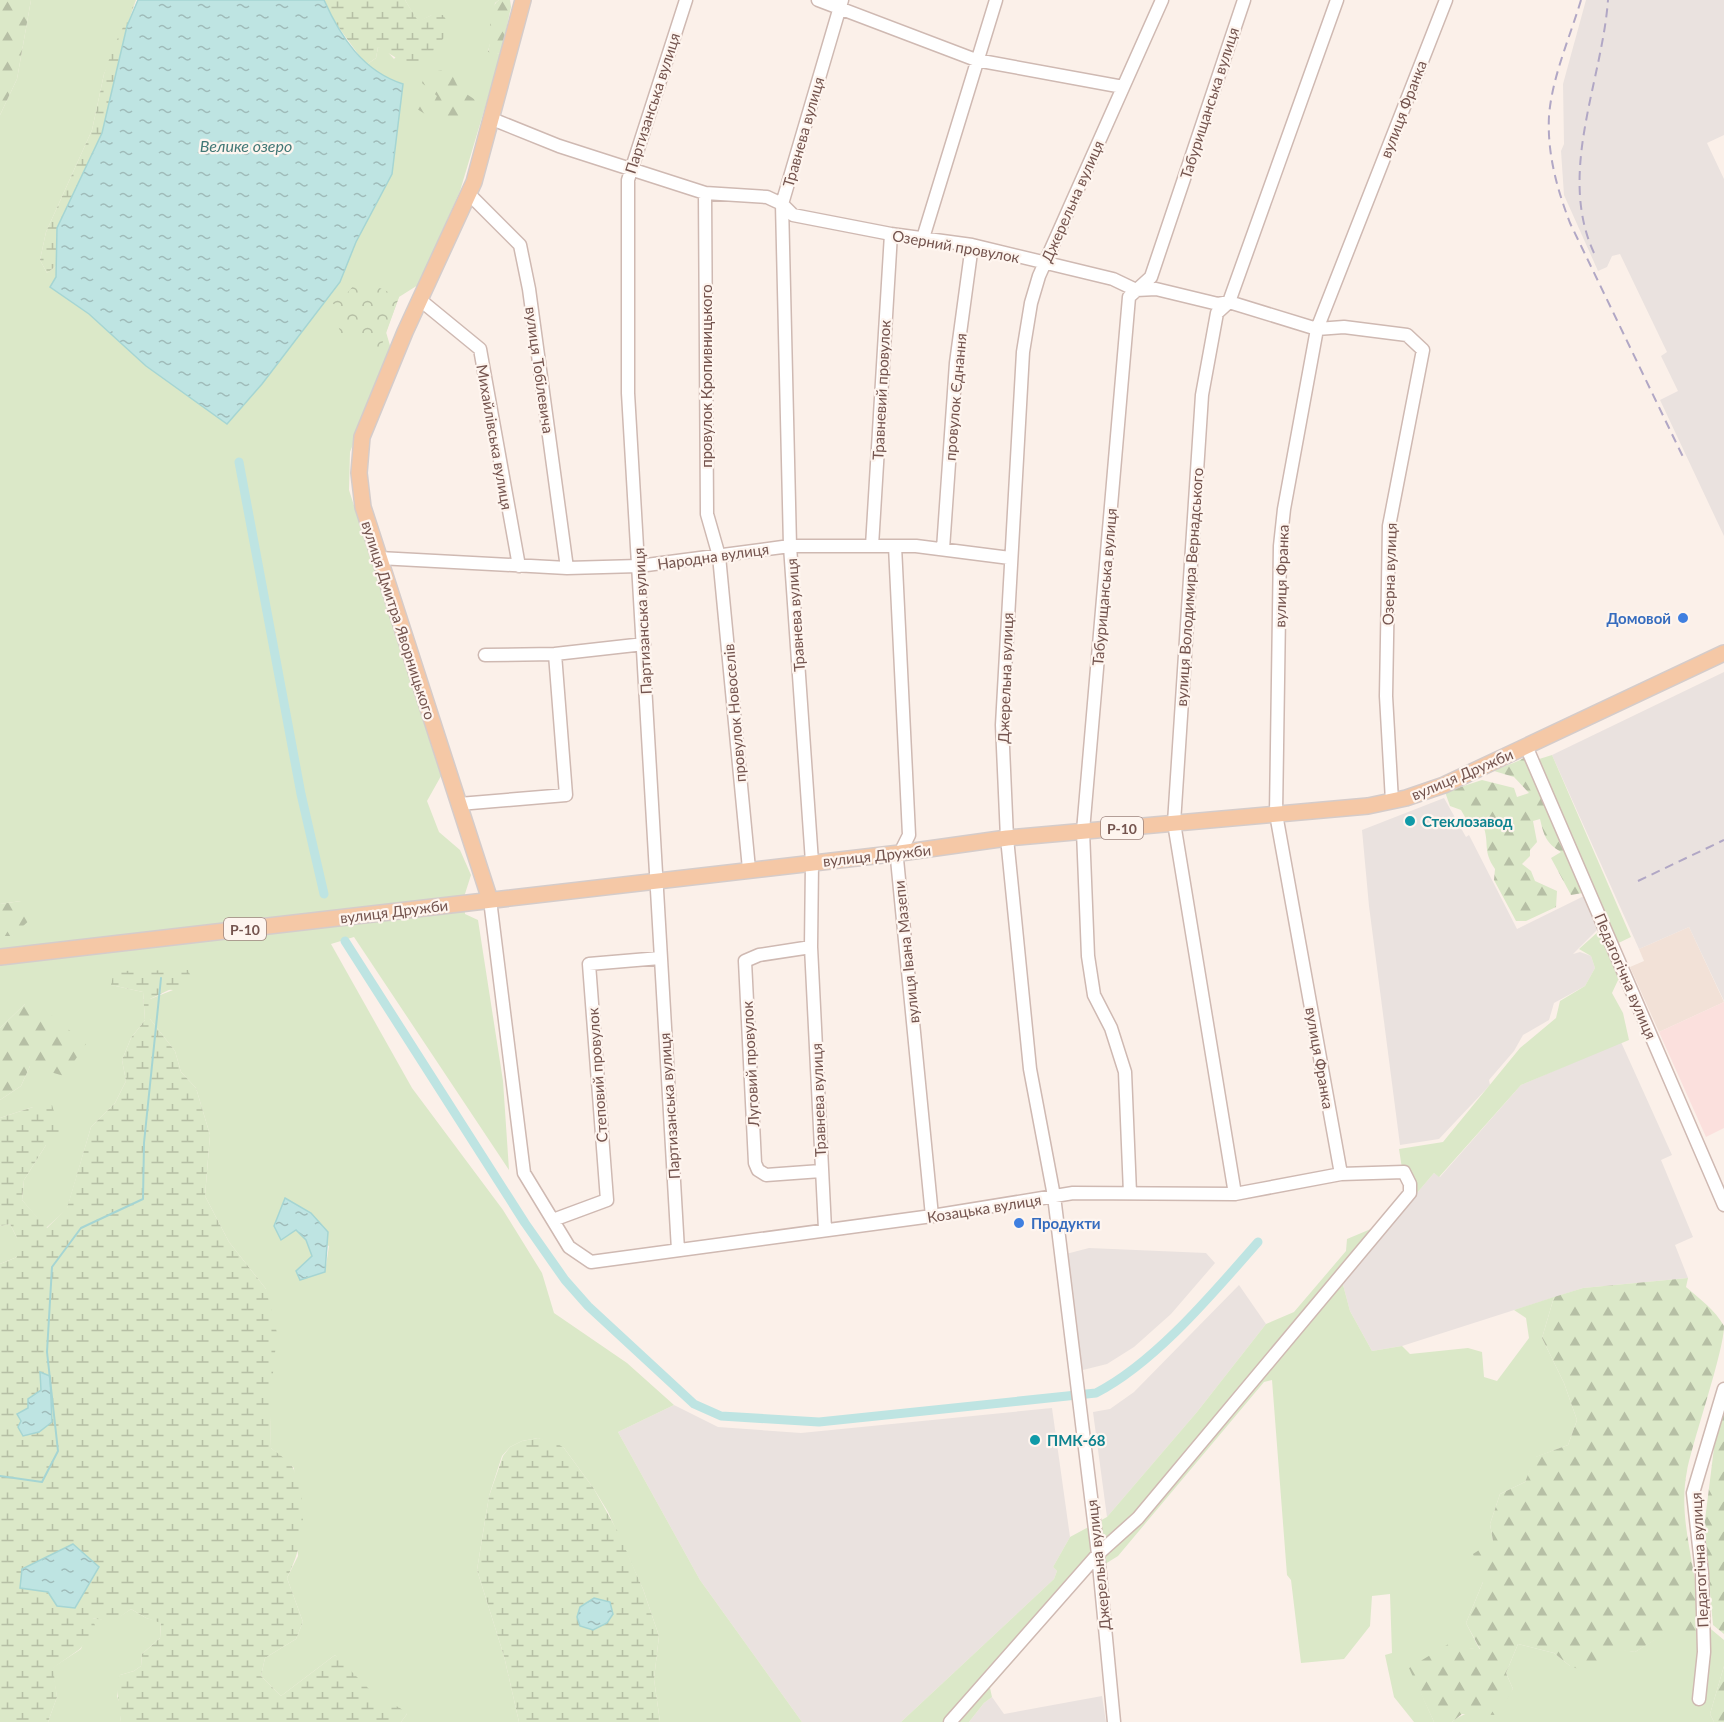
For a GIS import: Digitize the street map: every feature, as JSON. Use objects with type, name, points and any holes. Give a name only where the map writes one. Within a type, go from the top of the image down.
[{"type":"main road","name":"вулиця Дмитра Яворницького","points":[[490,900],[363,507],[359,473],[362,437],[419,299],[469,194],[492,119],[523,0]]},
{"type":"main road","name":"вулиця Дружби","points":[[0,957],[900,853],[1006,838],[1368,806],[1444,785],[1724,653]]},
{"type":"street","name":"Партизанська вулиця","points":[[678,1250],[628,393],[629,170],[686,0]]},
{"type":"street","points":[[818,0],[840,4],[976,60],[1123,87]]},
{"type":"street","points":[[923,238],[996,0]]},
{"type":"street","name":"Джерельна вулиця","points":[[1114,1722],[1098,1554],[1054,1197],[1030,1069],[1006,838],[1002,725],[1023,352],[1031,303],[1039,276],[1162,0]]},
{"type":"street","name":"Табурищанська вулиця","points":[[1130,1193],[1125,1072],[1111,1028],[1094,995],[1088,956],[1083,831],[1129,297],[1150,277],[1244,0]]},
{"type":"street","name":"вулиця Володимира Вернадського","points":[[1235,1194],[1174,823],[1202,395],[1217,313],[1229,302],[1337,0]]},
{"type":"street","name":"вулиця Франка","points":[[1341,1174],[1276,814],[1280,546],[1284,509],[1317,329],[1446,0]]},
{"type":"street","name":"Травнева вулиця","points":[[825,1229],[811,947],[812,862],[790,546],[782,204],[840,4]]},
{"type":"street","name":"Озерний провулок","points":[[492,119],[559,146],[705,193],[767,197],[782,204],[794,215],[891,234],[972,245],[1113,279],[1137,290],[1156,289],[1218,304],[1229,302],[1317,329],[1344,327],[1407,335],[1423,350]]},
{"type":"street","name":"провулок Кропивницького","points":[[705,193],[707,514],[719,556]]},
{"type":"street","name":"вулиця Тобілевича","points":[[469,194],[520,244],[529,289],[567,568]]},
{"type":"street","name":"Травневий провулок","points":[[872,546],[891,234]]},
{"type":"street","name":"провулок Єднання","points":[[943,549],[956,363],[972,245]]},
{"type":"street","name":"Михайлівська вулиця","points":[[419,299],[480,349],[519,566]]},
{"type":"street","name":"Озерна вулиця","points":[[1392,801],[1386,696],[1389,526],[1423,350]]},
{"type":"street","name":"Народна вулиця","points":[[379,558],[567,568],[639,566],[790,546],[895,546],[943,549],[1010,558]]},
{"type":"street","name":"вулиця Івана Мазепи","points":[[895,546],[909,835],[897,859],[932,1216]]},
{"type":"street","name":"провулок Новоселів","points":[[719,556],[749,869]]},
{"type":"street","points":[[485,656],[555,654],[644,644]]},
{"type":"street","points":[[459,804],[566,795],[555,654]]},
{"type":"street","name":"Педагогічна вулиця","points":[[1526,746],[1724,1205]]},
{"type":"street","name":"вулиця Дмитра Яворницького","points":[[490,900],[524,1173],[569,1247]]},
{"type":"street","name":"Луговий провулок","points":[[811,947],[749,958],[745,961],[755,1163],[758,1170],[766,1175],[821,1171]]},
{"type":"street","name":"Степовий провулок","points":[[553,1220],[607,1200],[589,964],[660,958]]},
{"type":"street","name":"Козацька вулиця","points":[[569,1247],[591,1262],[932,1216],[1073,1193],[1235,1194],[1341,1174],[1404,1172],[1410,1184],[1410,1193],[1138,1518],[1098,1554]]},
{"type":"street","name":"Педагогічна вулиця","points":[[1699,1699],[1704,1652],[1702,1573],[1693,1493],[1724,1389]]},
{"type":"street","points":[[950,1722],[1098,1554]]},
{"type":"shaded area","points":[[1586,0],[1724,0],[1724,135],[1707,143],[1724,179],[1724,536],[1660,400],[1678,391],[1661,356],[1667,352],[1620,254],[1612,256],[1607,267],[1598,271],[1564,195],[1561,151],[1564,144],[1563,84]]},
{"type":"shaded area","points":[[1724,672],[1724,1001],[1689,927],[1639,949],[1552,755]]},
{"type":"shaded area","points":[[1444,798],[1466,837],[1469,835],[1517,929],[1584,896],[1598,929],[1573,954],[1580,952],[1591,956],[1595,968],[1585,986],[1554,1003],[1549,1020],[1523,1035],[1514,1051],[1489,1080],[1490,1085],[1439,1139],[1400,1145],[1369,906],[1362,830]]},
{"type":"shaded area","points":[[1689,927],[1724,1002],[1659,1032],[1630,967],[1644,961],[1639,949]]},
{"type":"shaded area","points":[[1724,1002],[1724,1128],[1706,1137],[1659,1032]]},
{"type":"shaded area","points":[[1621,1042],[1672,1155],[1661,1160],[1693,1237],[1675,1245],[1688,1278],[1583,1288],[1402,1346],[1372,1351],[1350,1311],[1342,1281],[1434,1173],[1440,1177],[1521,1085]]},
{"type":"shaded area","points":[[1089,1248],[1206,1253],[1215,1263],[1171,1314],[1134,1347],[1107,1364],[1079,1371],[1066,1254]]},
{"type":"shaded area","points":[[1239,1285],[1266,1324],[1197,1412],[1107,1517],[1093,1412],[1110,1409],[1134,1392]]},
{"type":"shaded area","points":[[674,1405],[718,1427],[801,1433],[1052,1408],[1070,1537],[1053,1567],[1057,1571],[1054,1579],[901,1722],[802,1722],[700,1580],[618,1432]]},
{"type":"shaded area","points":[[1102,1696],[1106,1722],[969,1722],[984,1703],[992,1697],[1004,1714]]},
{"type":"green space","points":[[0,0],[31,0],[17,79],[0,115]]},
{"type":"green space","points":[[31,0],[136,0],[104,74],[92,130],[46,232],[40,260],[47,273],[56,266],[56,277],[51,287],[89,314],[146,366],[227,424],[262,384],[339,282],[356,242],[388,79],[366,65],[376,58],[378,47],[385,49],[394,59],[432,15],[418,22],[405,0],[499,0],[495,3],[488,51],[501,54],[460,191],[418,285],[399,297],[386,332],[391,349],[350,452],[349,490],[441,776],[427,801],[439,832],[460,850],[471,875],[464,897],[465,914],[478,920],[503,1081],[509,1170],[354,937],[331,944],[412,1088],[503,1210],[542,1273],[554,1313],[627,1363],[674,1405],[618,1432],[700,1580],[802,1722],[660,1722],[654,1679],[659,1636],[643,1589],[608,1512],[594,1489],[564,1448],[538,1438],[522,1441],[510,1447],[502,1456],[489,1496],[477,1570],[504,1656],[519,1722],[401,1722],[407,1714],[375,1707],[335,1655],[281,1696],[261,1676],[265,1658],[296,1639],[303,1622],[287,1578],[298,1556],[294,1468],[271,1448],[266,1289],[229,1242],[205,1196],[210,1135],[196,1088],[181,1072],[175,1051],[150,1019],[150,999],[173,990],[111,985],[143,992],[145,1020],[131,1038],[122,1060],[126,1081],[115,1103],[91,1127],[67,1209],[46,1228],[22,1200],[24,1180],[46,1145],[33,1107],[0,1118],[0,1100],[21,1086],[30,1066],[25,1004],[0,1028],[0,936],[12,936],[21,901],[0,904],[0,115],[17,79]],"holes":[[[296,1230],[329,1246],[325,1272],[300,1280],[296,1271],[312,1256],[306,1240]]]},
{"type":"green space","points":[[136,0],[127,26],[102,133],[57,228],[56,266],[47,273],[40,260],[46,232],[92,130],[104,74],[113,48]]},
{"type":"green space","points":[[324,0],[405,0],[418,21],[432,15],[443,15],[451,27],[434,51],[417,63],[410,66],[378,47],[376,58],[366,65],[334,21]]},
{"type":"green space","points":[[499,0],[510,0],[511,7],[501,54],[488,52],[492,10]]},
{"type":"green space","points":[[449,69],[459,89],[477,101],[461,128],[428,116],[411,105],[415,95],[434,102],[437,96],[422,83],[426,73]]},
{"type":"green space","points":[[369,283],[399,297],[380,350],[342,335],[338,325],[340,308],[332,303],[336,296],[343,298],[354,285]]},
{"type":"green space","points":[[1552,755],[1631,937],[1606,949],[1619,978],[1612,993],[1623,1013],[1629,1040],[1521,1085],[1439,1177],[1434,1173],[1342,1281],[1350,1311],[1372,1351],[1402,1346],[1410,1354],[1468,1348],[1482,1352],[1484,1377],[1497,1381],[1529,1338],[1526,1318],[1514,1310],[1554,1297],[1542,1338],[1564,1383],[1577,1420],[1568,1445],[1536,1457],[1525,1482],[1500,1494],[1490,1524],[1493,1541],[1483,1582],[1466,1623],[1480,1650],[1469,1648],[1410,1668],[1434,1722],[1414,1722],[1394,1697],[1385,1655],[1392,1653],[1390,1594],[1372,1596],[1370,1626],[1344,1659],[1301,1663],[1291,1580],[1287,1575],[1272,1380],[1264,1382],[1118,1556],[1089,1574],[990,1688],[992,1697],[984,1703],[969,1722],[901,1722],[1054,1579],[1057,1571],[1053,1567],[1070,1537],[1107,1517],[1197,1412],[1266,1324],[1294,1312],[1346,1251],[1347,1239],[1378,1226],[1405,1188],[1399,1149],[1443,1142],[1520,1048],[1556,1018],[1560,1001],[1585,986],[1595,968],[1591,956],[1579,949],[1599,931],[1536,760]]},
{"type":"green space","points":[[1525,757],[1588,892],[1571,895],[1551,858],[1561,852],[1546,838],[1540,819],[1533,821],[1537,842],[1530,850],[1530,856],[1522,864],[1531,871],[1535,881],[1557,891],[1556,907],[1526,921],[1516,921],[1494,880],[1495,869],[1487,852],[1483,825],[1469,824],[1461,810],[1450,806],[1445,792],[1482,780],[1514,788],[1517,797],[1529,793],[1514,777],[1494,771]]},
{"type":"green space","points":[[21,901],[32,918],[12,936],[0,936],[0,904]]},
{"type":"green space","points":[[188,970],[192,979],[150,999],[150,1019],[175,1051],[181,1072],[196,1088],[210,1135],[205,1196],[229,1242],[266,1289],[277,1333],[270,1403],[271,1448],[292,1467],[302,1498],[301,1539],[287,1578],[303,1622],[296,1639],[265,1658],[261,1676],[281,1696],[335,1655],[372,1692],[375,1706],[392,1705],[407,1714],[401,1722],[120,1722],[117,1686],[120,1675],[134,1671],[141,1666],[142,1654],[160,1638],[161,1623],[146,1618],[131,1609],[113,1622],[92,1618],[96,1628],[80,1649],[53,1668],[57,1697],[48,1722],[0,1722],[0,1264],[17,1257],[17,1238],[10,1224],[0,1226],[0,1118],[33,1107],[52,1105],[60,1131],[46,1145],[24,1180],[22,1200],[47,1228],[67,1208],[91,1127],[115,1103],[126,1081],[122,1060],[131,1038],[145,1020],[143,992],[111,985],[114,971]]},
{"type":"green space","points":[[25,1004],[44,1009],[86,1044],[64,1076],[30,1066],[21,1086],[0,1100],[0,1028]]},
{"type":"green space","points":[[10,1224],[17,1238],[17,1257],[0,1264],[0,1226]]},
{"type":"green space","points":[[1688,1278],[1686,1287],[1712,1310],[1724,1326],[1719,1355],[1690,1457],[1684,1491],[1687,1532],[1700,1614],[1700,1635],[1683,1644],[1670,1631],[1635,1652],[1618,1650],[1611,1663],[1589,1673],[1570,1666],[1554,1653],[1518,1644],[1506,1673],[1513,1689],[1497,1715],[1462,1714],[1452,1722],[1434,1722],[1409,1668],[1455,1640],[1469,1648],[1480,1649],[1466,1623],[1483,1582],[1473,1554],[1493,1541],[1490,1524],[1500,1494],[1525,1482],[1535,1457],[1568,1445],[1577,1420],[1564,1383],[1542,1338],[1554,1297],[1583,1288]]},
{"type":"green space","points":[[1724,1405],[1724,1634],[1713,1625],[1704,1528],[1716,1432]]},
{"type":"green space","points":[[538,1438],[555,1442],[564,1448],[594,1489],[618,1532],[643,1589],[659,1636],[654,1679],[660,1722],[519,1722],[504,1656],[477,1570],[489,1496],[503,1456],[510,1447],[522,1441]]},
{"type":"green space","points":[[131,1609],[146,1618],[161,1622],[160,1638],[142,1654],[141,1666],[134,1671],[120,1675],[117,1696],[122,1709],[120,1722],[48,1722],[57,1697],[52,1668],[81,1649],[92,1618],[113,1621]]},
{"type":"green space","points":[[1700,1620],[1724,1640],[1724,1666],[1710,1714],[1714,1722],[1452,1722],[1467,1713],[1500,1700],[1513,1689],[1506,1673],[1518,1644],[1554,1653],[1570,1666],[1618,1649],[1635,1652],[1670,1630]]},
{"type":"green space","points":[[1724,1666],[1724,1722],[1714,1722],[1710,1714]]},
{"type":"water","name":"Велике озеро","points":[[138,0],[324,0],[346,40],[365,62],[376,71],[403,84],[392,174],[356,242],[340,282],[262,384],[227,424],[146,366],[89,314],[50,287],[56,277],[57,228],[102,133],[127,26]]},
{"type":"water","points":[[285,1198],[311,1213],[328,1232],[325,1272],[300,1280],[296,1271],[312,1256],[306,1240],[296,1230],[281,1240],[274,1226]]},
{"type":"water","points":[[40,1372],[50,1376],[52,1422],[39,1432],[23,1436],[18,1427],[21,1421],[17,1414],[28,1408],[28,1399],[41,1390]]},
{"type":"water","points":[[73,1544],[99,1567],[75,1608],[57,1606],[48,1592],[20,1588],[22,1569]]},
{"type":"water","points":[[594,1598],[610,1602],[613,1614],[607,1623],[593,1630],[580,1626],[577,1617],[580,1607]]},
{"type":"waterway","points":[[239,462],[301,794],[324,894]]},
{"type":"waterway","points":[[345,941],[525,1223],[565,1280],[588,1306],[694,1404],[721,1416],[819,1422],[1096,1393],[1118,1380],[1162,1345],[1203,1304],[1258,1242]]},
{"type":"waterway","points":[[0,1476],[42,1482],[58,1451],[47,1352],[52,1267],[81,1228],[143,1199],[144,1143],[161,978]]},
{"type":"railway","points":[[1581,0],[1551,101],[1549,130],[1554,171],[1570,223],[1684,459]]},
{"type":"railway","points":[[1594,253],[1584,223],[1580,191],[1581,159],[1608,0]]},
{"type":"railway","points":[[1638,881],[1724,840]]},
{"type":"place","name":"Домовой","points":[[1683,618]]},
{"type":"place","name":"Стеклозавод","points":[[1410,821]]},
{"type":"place","name":"Продукти","points":[[1019,1223]]},
{"type":"place","name":"ПМК-68","points":[[1035,1440]]}]
